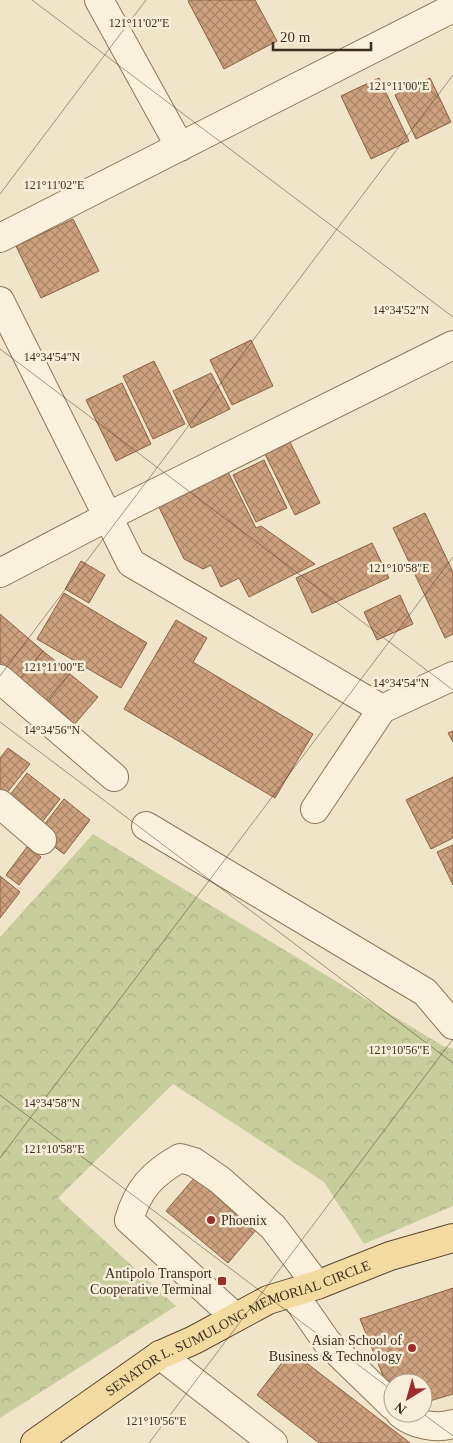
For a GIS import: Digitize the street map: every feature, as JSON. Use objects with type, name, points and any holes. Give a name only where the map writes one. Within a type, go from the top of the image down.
[{"type":"main road","name":"SENATOR L. SUMULONG MEMORIAL CIRCLE","points":[[35,1443],[160,1355],[194,1340],[268,1300],[305,1289],[390,1256],[453,1238]]},
{"type":"street","points":[[99,0],[180,146]]},
{"type":"street","points":[[0,238],[453,8]]},
{"type":"street","points":[[0,301],[131,563],[382,709]]},
{"type":"street","points":[[0,572],[453,345]]},
{"type":"street","points":[[315,809],[382,709],[453,676]]},
{"type":"street","points":[[0,679],[114,777]]},
{"type":"street","points":[[0,804],[42,840]]},
{"type":"street","points":[[146,826],[425,992],[453,1025]]},
{"type":"street","points":[[235,1317],[129,1220],[134,1203],[146,1183],[161,1168],[180,1158],[194,1162],[220,1180],[273,1227],[305,1289],[327,1342],[383,1396]]},
{"type":"street","points":[[160,1355],[273,1443]]},
{"type":"street","points":[[419,1423],[450,1430]]},
{"type":"green space","points":[[93,834],[443,1046],[453,1049],[453,1206],[364,1244],[324,1182],[173,1084],[58,1198],[176,1306],[0,1418],[0,937]]},
{"type":"building","points":[[255,0],[277,41],[224,69],[188,1]]},
{"type":"building","points":[[379,78],[409,141],[371,159],[341,96]]},
{"type":"building","points":[[430,78],[451,122],[416,139],[395,95]]},
{"type":"building","points":[[73,219],[99,271],[41,298],[16,246]]},
{"type":"building","points":[[251,340],[273,386],[232,405],[210,360]]},
{"type":"building","points":[[154,361],[185,424],[153,439],[123,376]]},
{"type":"building","points":[[211,373],[230,409],[191,428],[173,391]]},
{"type":"building","points":[[122,383],[151,444],[116,461],[86,400]]},
{"type":"building","points":[[290,442],[320,503],[295,515],[265,454]]},
{"type":"building","points":[[264,460],[287,508],[256,522],[233,475]]},
{"type":"building","points":[[227,470],[256,528],[261,526],[315,564],[249,597],[239,578],[221,587],[211,565],[203,569],[184,559],[157,503]]},
{"type":"building","points":[[425,513],[453,572],[453,634],[445,638],[393,528]]},
{"type":"building","points":[[372,543],[389,578],[312,613],[296,578]]},
{"type":"building","points":[[81,561],[105,575],[89,603],[65,589]]},
{"type":"building","points":[[64,593],[147,643],[121,688],[37,639]]},
{"type":"building","points":[[400,595],[413,624],[377,640],[364,612]]},
{"type":"building","points":[[0,614],[43,651],[18,681],[0,666]]},
{"type":"building","points":[[176,620],[207,638],[193,662],[313,734],[275,798],[124,709]]},
{"type":"building","points":[[43,651],[70,673],[45,702],[19,680]]},
{"type":"building","points":[[70,674],[98,697],[73,726],[46,703]]},
{"type":"building","points":[[453,731],[453,742],[448,733]]},
{"type":"building","points":[[8,748],[30,764],[6,794],[0,789],[0,758]]},
{"type":"building","points":[[27,773],[60,799],[36,830],[3,804]]},
{"type":"building","points":[[453,777],[453,838],[431,849],[406,800]]},
{"type":"building","points":[[64,799],[90,820],[64,854],[37,834]]},
{"type":"building","points":[[453,845],[453,885],[437,852]]},
{"type":"building","points":[[27,847],[41,857],[19,885],[6,875]]},
{"type":"building","points":[[0,876],[20,892],[0,918]]},
{"type":"building","name":"Phoenix","points":[[195,1177],[256,1230],[228,1263],[166,1211]]},
{"type":"building","name":"Asian School of Business & Technology","points":[[453,1288],[453,1394],[433,1400],[433,1373],[383,1373],[383,1376],[360,1319]]},
{"type":"building","points":[[291,1351],[410,1443],[319,1443],[257,1395]]},
{"type":"place","name":"Phoenix","points":[[211,1220]]},
{"type":"place","name":"Antipolo Transport Cooperative Terminal","points":[[222,1281]]},
{"type":"place","name":"Asian School of Business & Technology","points":[[412,1348]]}]
